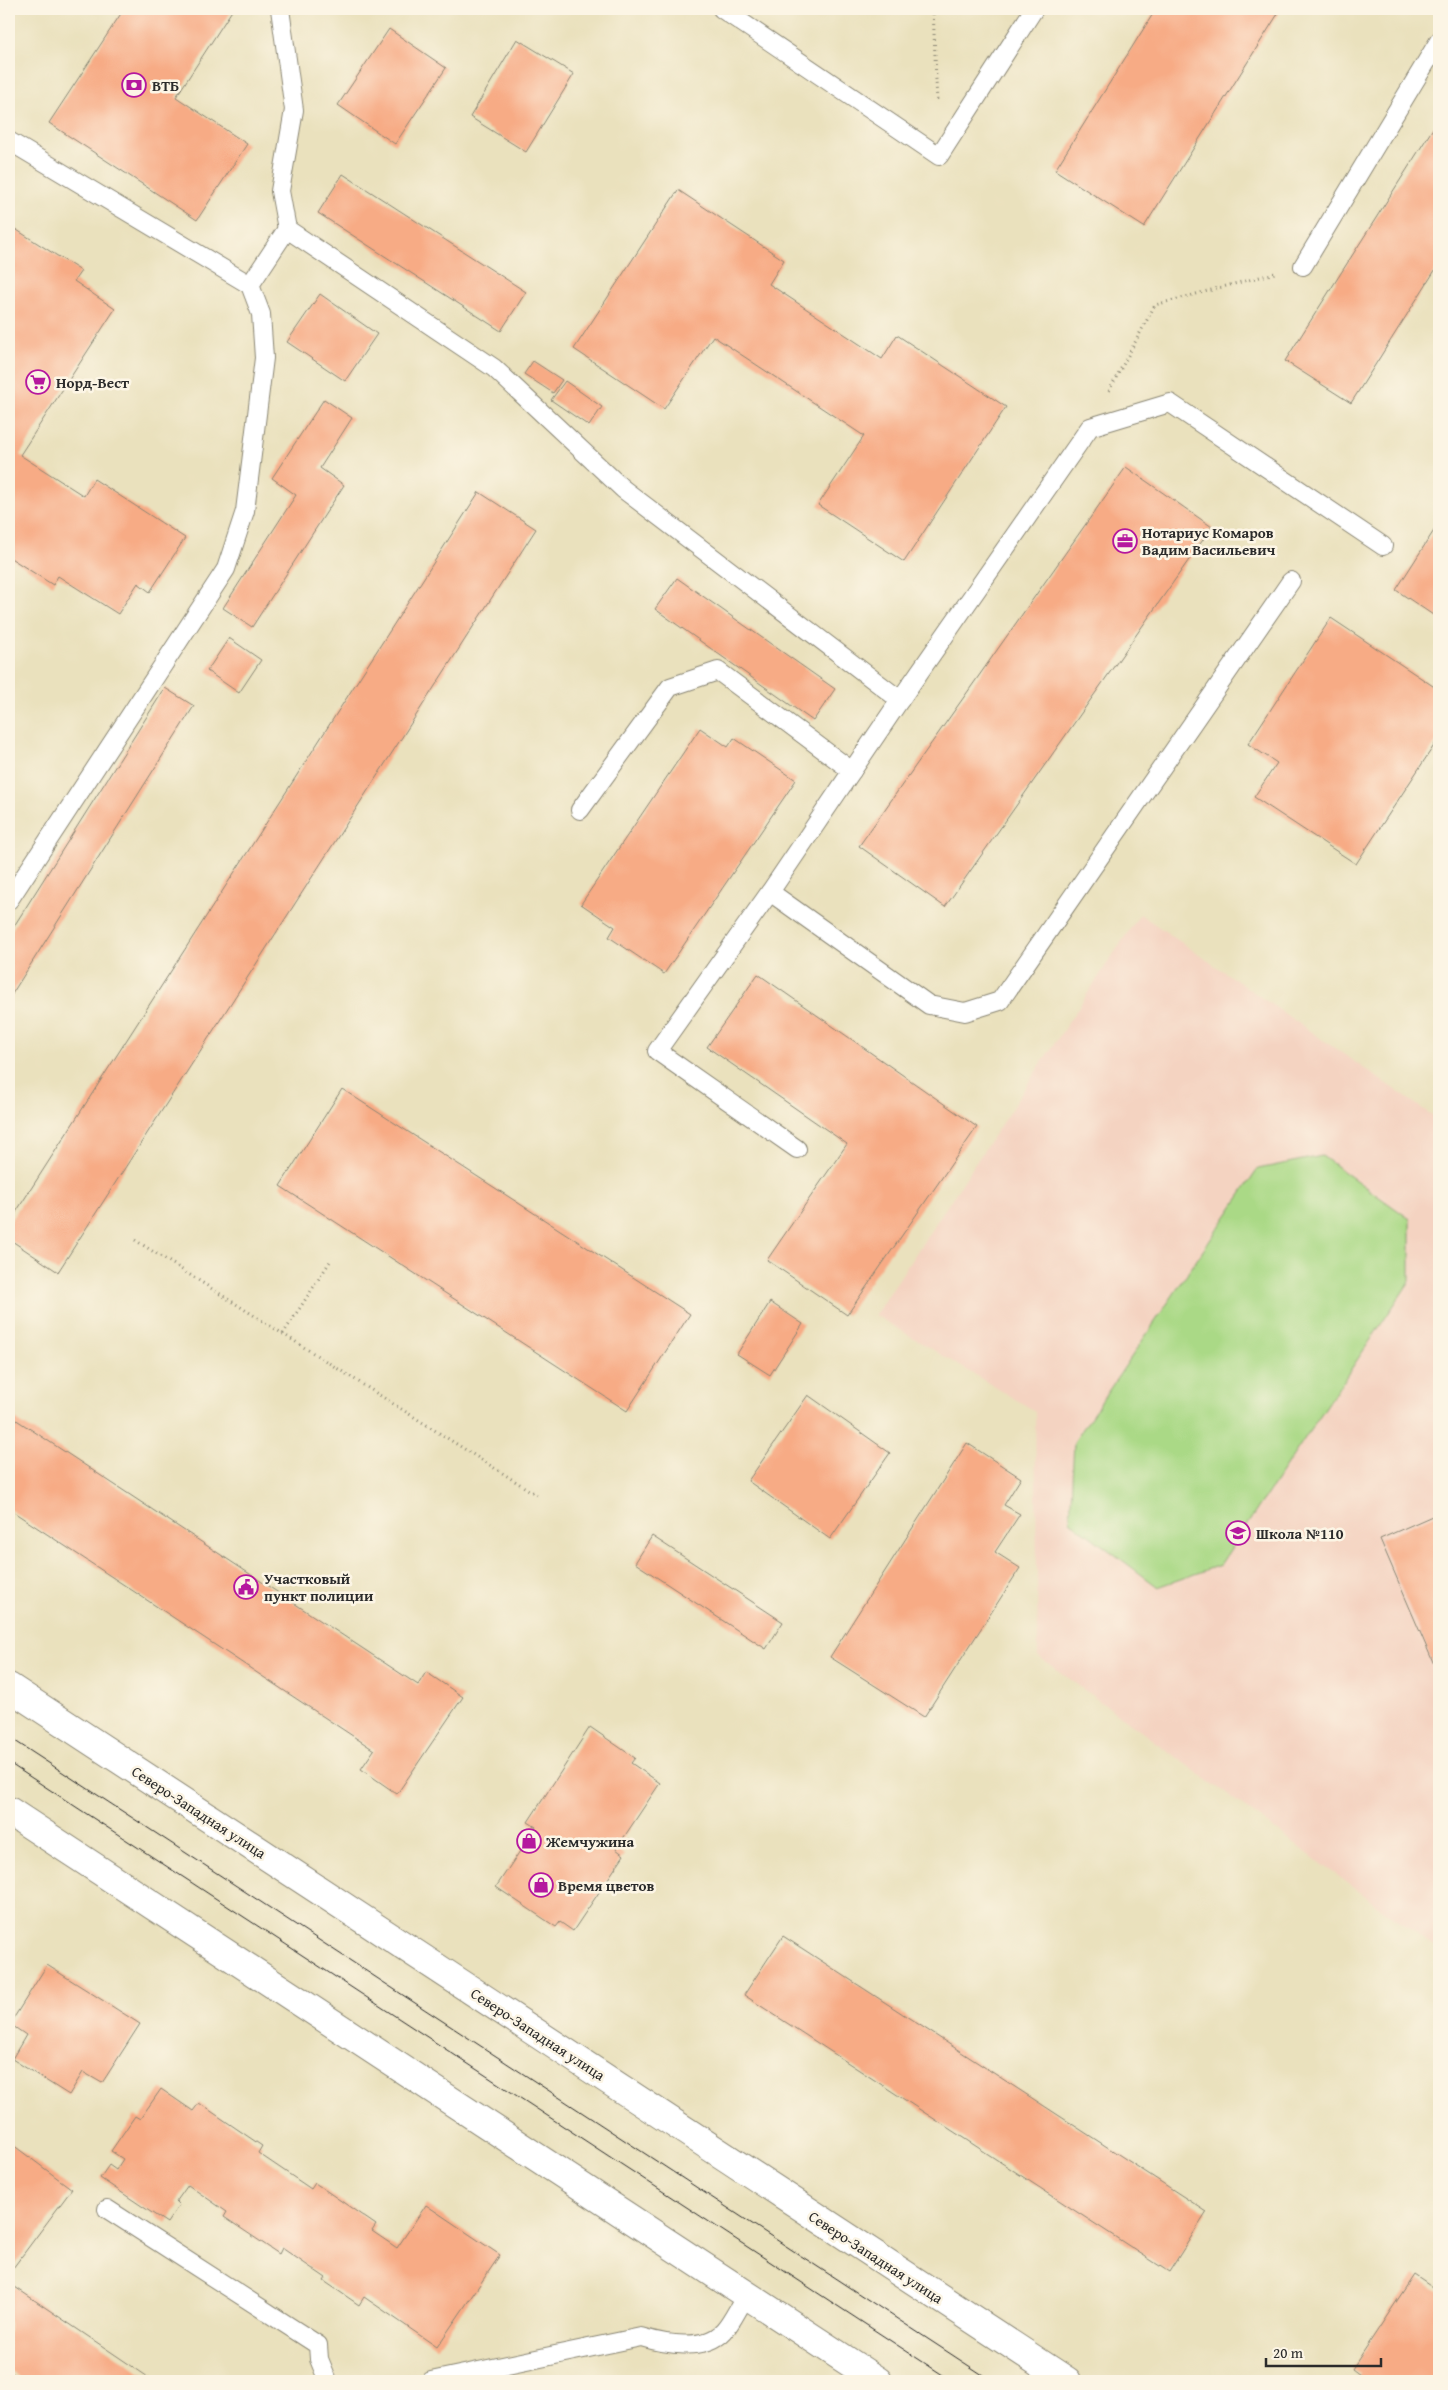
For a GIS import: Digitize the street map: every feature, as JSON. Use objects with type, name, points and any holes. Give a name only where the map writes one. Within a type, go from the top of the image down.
[{"type":"main road","name":"Северо-Западная улица","points":[[9,1687],[1066,2381]]},
{"type":"main road","points":[[9,1811],[878,2381]]},
{"type":"lane","points":[[250,284],[287,229],[280,191],[294,110],[280,9]]},
{"type":"lane","points":[[722,9],[939,156],[1034,9]]},
{"type":"lane","points":[[1303,266],[1439,41]]},
{"type":"lane","points":[[9,141],[250,284],[261,314],[264,358],[245,511],[226,569],[9,900]]},
{"type":"lane","points":[[287,229],[494,368],[623,489],[900,700]]},
{"type":"lane","points":[[797,1149],[657,1051],[770,892],[900,700],[1090,427],[1170,403],[1383,546]]},
{"type":"lane","points":[[770,892],[929,1005],[966,1012],[1000,1001],[1291,580]]},
{"type":"lane","points":[[580,810],[670,687],[718,671],[852,771]]},
{"type":"lane","points":[[106,2209],[318,2345],[319,2359],[328,2381]]},
{"type":"lane","points":[[431,2381],[642,2337],[667,2344],[704,2342],[723,2333],[747,2295]]},
{"type":"path","points":[[933,9],[939,156]]},
{"type":"path","points":[[1090,427],[1155,305],[1303,266]]},
{"type":"path","points":[[135,1240],[540,1497]]},
{"type":"path","points":[[283,1334],[331,1260]]},
{"type":"shaded area","name":"Школа №110","points":[[1140,914],[1439,1120],[1439,1950],[1038,1656],[1035,1411],[875,1315]]},
{"type":"green space","points":[[1322,1156],[1410,1219],[1410,1281],[1220,1565],[1158,1587],[1070,1521],[1074,1442],[1258,1169]]},
{"type":"building","points":[[124,9],[233,9],[176,97],[247,144],[197,220],[49,123]]},
{"type":"building","points":[[1156,9],[1281,9],[1144,227],[1055,170]]},
{"type":"building","points":[[389,29],[446,68],[395,144],[338,105]]},
{"type":"building","points":[[517,39],[574,74],[526,152],[470,117]]},
{"type":"building","points":[[1439,119],[1439,264],[1351,403],[1285,361]]},
{"type":"building","points":[[343,174],[526,292],[501,331],[318,213]]},
{"type":"building","points":[[678,190],[784,260],[769,284],[882,359],[897,335],[1006,407],[904,562],[818,505],[864,436],[713,336],[664,409],[574,349]]},
{"type":"building","points":[[9,225],[81,271],[74,281],[115,309],[20,455],[84,496],[94,479],[185,538],[150,592],[138,583],[118,614],[58,576],[53,585],[9,557]]},
{"type":"building","points":[[320,294],[377,334],[345,381],[287,342]]},
{"type":"building","points":[[533,361],[562,380],[553,393],[524,374]]},
{"type":"building","points":[[565,381],[602,407],[589,426],[551,400]]},
{"type":"building","points":[[324,399],[352,418],[320,468],[344,485],[252,627],[223,608],[296,495],[272,478]]},
{"type":"building","points":[[1126,467],[1212,527],[945,907],[859,846]]},
{"type":"building","points":[[479,492],[536,529],[58,1272],[9,1239],[9,1223]]},
{"type":"building","points":[[1435,529],[1439,532],[1439,619],[1396,590]]},
{"type":"building","points":[[677,578],[835,689],[813,721],[655,609]]},
{"type":"building","points":[[1331,618],[1439,690],[1439,738],[1356,864],[1254,797],[1277,763],[1248,744]]},
{"type":"building","points":[[229,638],[261,660],[239,693],[207,671]]},
{"type":"building","points":[[165,688],[194,706],[12,994],[9,1003],[9,934]]},
{"type":"building","points":[[700,728],[728,747],[734,738],[796,780],[664,974],[609,937],[615,927],[581,904]]},
{"type":"building","points":[[758,974],[977,1127],[847,1315],[767,1260],[847,1144],[707,1047]]},
{"type":"building","points":[[342,1089],[690,1314],[627,1411],[280,1186]]},
{"type":"building","points":[[770,1302],[803,1324],[770,1375],[737,1354]]},
{"type":"building","points":[[808,1395],[890,1453],[830,1539],[748,1481]]},
{"type":"building","points":[[9,1415],[418,1685],[426,1672],[463,1697],[397,1794],[361,1769],[374,1750],[9,1509]]},
{"type":"building","points":[[967,1443],[1021,1478],[1004,1505],[1020,1514],[995,1552],[1020,1568],[924,1717],[830,1657]]},
{"type":"building","points":[[1439,1513],[1439,1676],[1380,1539]]},
{"type":"building","points":[[652,1536],[783,1622],[766,1649],[635,1563]]},
{"type":"building","points":[[590,1727],[635,1758],[631,1763],[660,1783],[616,1849],[624,1855],[573,1931],[560,1922],[556,1927],[496,1887],[536,1827],[528,1822]]},
{"type":"building","points":[[783,1936],[1207,2212],[1169,2272],[744,1995]]},
{"type":"building","points":[[47,1965],[140,2024],[102,2083],[83,2072],[69,2095],[12,2059],[26,2035],[10,2024]]},
{"type":"building","points":[[161,2089],[193,2111],[199,2103],[262,2146],[258,2153],[311,2189],[315,2183],[376,2225],[372,2231],[397,2248],[426,2205],[500,2255],[437,2347],[364,2297],[359,2305],[324,2281],[326,2278],[282,2248],[279,2254],[224,2217],[227,2212],[188,2185],[176,2202],[179,2205],[167,2223],[100,2178],[109,2165],[116,2170],[123,2159],[111,2151],[135,2116],[140,2119]]},
{"type":"building","points":[[9,2142],[72,2189],[13,2268],[9,2264]]},
{"type":"building","points":[[1414,2275],[1439,2292],[1439,2381],[1356,2381],[1360,2375],[1352,2369]]},
{"type":"building","points":[[9,2283],[154,2381],[23,2381],[9,2371]]},
{"type":"tram line","points":[[9,1737],[992,2381]]},
{"type":"tram line","points":[[9,1763],[952,2381]]},
{"type":"place","name":"ВТБ","points":[[134,85]]},
{"type":"place","name":"Норд-Вест","points":[[38,382]]},
{"type":"place","name":"Нотариус Комаров Вадим Васильевич","points":[[1125,541]]},
{"type":"place","name":"Школа №110","points":[[1238,1533]]},
{"type":"place","name":"Участковый пункт полиции","points":[[246,1587]]},
{"type":"place","name":"Жемчужина","points":[[529,1841]]},
{"type":"place","name":"Время цветов","points":[[541,1885]]}]
